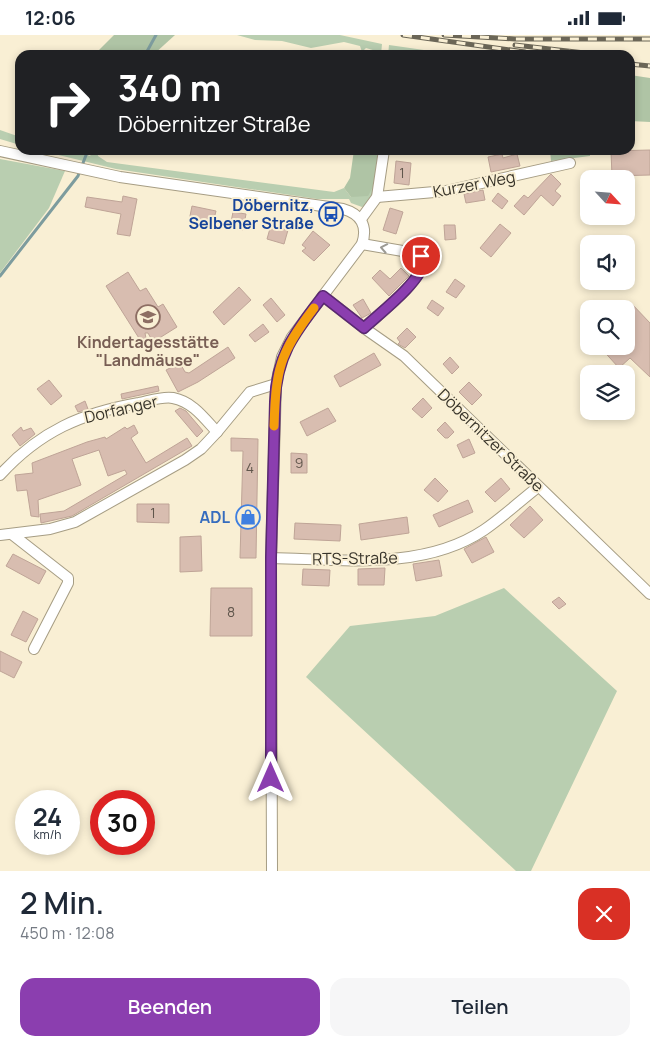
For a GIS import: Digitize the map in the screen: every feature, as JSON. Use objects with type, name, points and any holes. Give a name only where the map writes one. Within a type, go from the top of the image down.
[{"type":"street","points":[[0,151],[15,155]]},
{"type":"street","points":[[17,155],[80,170],[343,209],[351,211],[361,219],[366,232],[362,243],[292,337],[282,357],[276,384],[271,558],[272,871]]},
{"type":"street","points":[[361,219],[377,197],[383,155]]},
{"type":"street","name":"Kurzer Weg","points":[[377,197],[446,191],[570,163]]},
{"type":"street","points":[[362,243],[414,253],[421,256],[424,261],[423,269],[415,279],[364,328]]},
{"type":"street","name":"Döbernitzer Straße","points":[[323,296],[404,356],[650,594]]},
{"type":"street","points":[[0,535],[13,535],[50,529],[76,521],[185,460],[201,449],[250,392],[276,384]]},
{"type":"street","name":"Dorfanger","points":[[0,475],[38,440],[71,422],[98,411],[171,398],[191,405],[217,432]]},
{"type":"street","name":"RTS-Straße","points":[[271,558],[379,560],[440,550],[483,531],[538,487]]},
{"type":"street","points":[[13,535],[68,578],[68,583],[34,649]]},
{"type":"green space","points":[[114,35],[175,35],[158,50],[99,50]]},
{"type":"green space","points":[[237,35],[340,35],[382,44],[381,50],[366,48],[361,50],[360,46],[344,42],[311,48],[282,41],[255,40]]},
{"type":"green space","points":[[389,45],[424,50],[388,50]]},
{"type":"green space","points":[[635,76],[650,78],[650,122],[635,121]]},
{"type":"green space","points":[[0,130],[15,135],[15,144],[0,139]]},
{"type":"green space","points":[[59,155],[98,155],[107,162],[334,192],[344,188],[351,197],[374,185],[375,192],[367,205],[362,207],[351,203],[349,199],[317,199],[116,169]]},
{"type":"green space","points":[[353,155],[378,155],[374,185],[368,196],[351,197],[344,188],[350,178]]},
{"type":"green space","points":[[550,155],[590,155],[590,156],[551,161]]},
{"type":"green space","points":[[0,159],[65,171],[49,208],[0,273]]},
{"type":"green space","points":[[504,588],[617,691],[531,871],[516,871],[306,677],[350,626],[435,616]]},
{"type":"building","points":[[635,150],[650,150],[650,175],[635,175],[635,170],[612,170],[611,155],[635,155]]},
{"type":"building","points":[[502,155],[503,158],[517,155],[520,166],[491,172],[488,157]]},
{"type":"building","points":[[396,161],[411,163],[409,185],[394,183]]},
{"type":"building","points":[[551,174],[561,184],[555,191],[561,196],[553,206],[541,195],[524,215],[514,206],[524,195],[528,198]]},
{"type":"building","points":[[483,190],[485,200],[466,203],[464,194]]},
{"type":"building","points":[[498,193],[508,201],[502,209],[492,201]]},
{"type":"building","points":[[123,196],[137,199],[130,236],[117,234],[121,214],[85,207],[87,197],[122,202]]},
{"type":"building","points":[[192,206],[216,211],[213,223],[205,221],[204,224],[189,221]]},
{"type":"building","points":[[390,208],[403,212],[396,234],[383,230]]},
{"type":"building","points":[[233,212],[246,214],[243,230],[230,227]]},
{"type":"building","points":[[500,224],[511,233],[491,257],[480,248]]},
{"type":"building","points":[[271,225],[288,230],[284,244],[267,239]]},
{"type":"building","points":[[444,225],[455,225],[456,239],[445,240]]},
{"type":"building","points":[[313,231],[330,245],[314,261],[302,251],[306,248],[302,245]]},
{"type":"building","points":[[401,268],[409,276],[389,296],[372,278],[380,270],[390,279]]},
{"type":"building","name":"Kindertagesstätte \"Landmäuse\"","points":[[128,272],[140,291],[146,288],[158,307],[163,304],[177,327],[153,342],[148,333],[145,333],[149,354],[106,286]]},
{"type":"building","points":[[455,279],[465,286],[456,298],[446,292]]},
{"type":"building","points":[[239,287],[251,300],[224,325],[213,312]]},
{"type":"building","points":[[271,298],[285,315],[277,322],[263,305]]},
{"type":"building","points":[[363,299],[371,313],[362,318],[353,305]]},
{"type":"building","points":[[432,300],[444,308],[438,316],[427,308]]},
{"type":"building","points":[[635,307],[650,323],[650,377],[630,358],[622,365],[616,365],[607,355],[635,355]]},
{"type":"building","points":[[263,324],[269,332],[255,342],[249,335]]},
{"type":"building","points":[[407,328],[416,337],[405,348],[398,344],[400,342],[397,338]]},
{"type":"building","points":[[228,347],[235,358],[198,382],[178,392],[166,370],[180,363],[185,372],[189,373]]},
{"type":"building","points":[[374,353],[381,365],[340,387],[334,376]]},
{"type":"building","points":[[450,357],[459,367],[452,374],[443,364]]},
{"type":"building","points":[[49,380],[62,396],[51,405],[37,389]]},
{"type":"building","points":[[469,382],[482,395],[472,405],[459,392]]},
{"type":"building","points":[[158,386],[159,391],[122,399],[121,394]]},
{"type":"building","points":[[423,398],[432,408],[422,418],[412,409]]},
{"type":"building","points":[[85,401],[88,409],[78,412],[75,406]]},
{"type":"building","points":[[180,408],[186,411],[203,431],[197,437],[175,411]]},
{"type":"building","points":[[328,408],[336,421],[307,436],[300,422]]},
{"type":"building","points":[[445,422],[454,432],[448,438],[445,438],[437,430]]},
{"type":"building","points":[[134,425],[138,433],[131,438],[146,463],[187,438],[192,446],[72,516],[41,523],[40,514],[64,511],[127,474],[125,470],[108,476],[99,450],[72,459],[81,485],[38,500],[39,517],[31,516],[27,490],[17,491],[15,475],[33,473],[32,463],[87,442],[105,437],[106,439],[125,427],[127,429]]},
{"type":"building","points":[[21,427],[23,431],[31,428],[35,434],[20,446],[12,435]]},
{"type":"building","points":[[231,438],[258,439],[256,558],[240,558],[243,451],[231,451]]},
{"type":"building","points":[[469,439],[475,453],[463,458],[457,445]]},
{"type":"building","points":[[291,453],[307,454],[307,473],[291,473]]},
{"type":"building","points":[[435,478],[448,491],[438,502],[424,490]]},
{"type":"building","points":[[501,478],[510,489],[495,502],[485,492]]},
{"type":"building","points":[[468,500],[473,512],[439,527],[433,515]]},
{"type":"building","points":[[137,504],[169,504],[169,523],[137,522]]},
{"type":"building","points":[[530,506],[543,520],[524,538],[510,525]]},
{"type":"building","points":[[407,517],[409,533],[361,540],[359,524]]},
{"type":"building","points":[[295,523],[341,525],[340,541],[294,539]]},
{"type":"building","points":[[201,536],[202,571],[180,572],[180,537]]},
{"type":"building","points":[[486,537],[494,552],[472,563],[464,549]]},
{"type":"building","points":[[13,554],[46,571],[39,584],[6,566]]},
{"type":"building","points":[[439,560],[442,576],[416,581],[413,564]]},
{"type":"building","points":[[385,568],[384,585],[358,585],[358,569]]},
{"type":"building","points":[[303,569],[330,570],[329,586],[302,585]]},
{"type":"building","points":[[211,588],[252,588],[252,636],[210,636]]},
{"type":"building","points":[[559,597],[566,604],[559,609],[552,602]]},
{"type":"building","points":[[23,611],[38,619],[26,642],[11,635]]},
{"type":"building","points":[[0,651],[22,662],[14,678],[0,671]]},
{"type":"waterway","points":[[148,50],[156,35]]},
{"type":"waterway","points":[[0,276],[78,176],[86,155]]},
{"type":"railway","points":[[403,35],[511,50]]},
{"type":"railway","points":[[444,35],[515,39],[650,39]]},
{"type":"railway","points":[[515,45],[558,50]]},
{"type":"railway","points":[[635,64],[650,66]]},
{"type":"slow traffic","points":[[274,426],[276,384],[282,357],[292,337],[314,308]]},
{"type":"place","name":"Döbernitz, Selbener Straße","points":[[331,214]]},
{"type":"place","name":"Kindertagesstätte \"Landmäuse\"","points":[[148,317]]},
{"type":"place","name":"ADL","points":[[248,517]]},
{"type":"route","points":[[271,778],[271,558],[275,402],[276,384],[282,357],[292,337],[323,296],[364,328],[423,269],[424,261],[421,256]]}]
